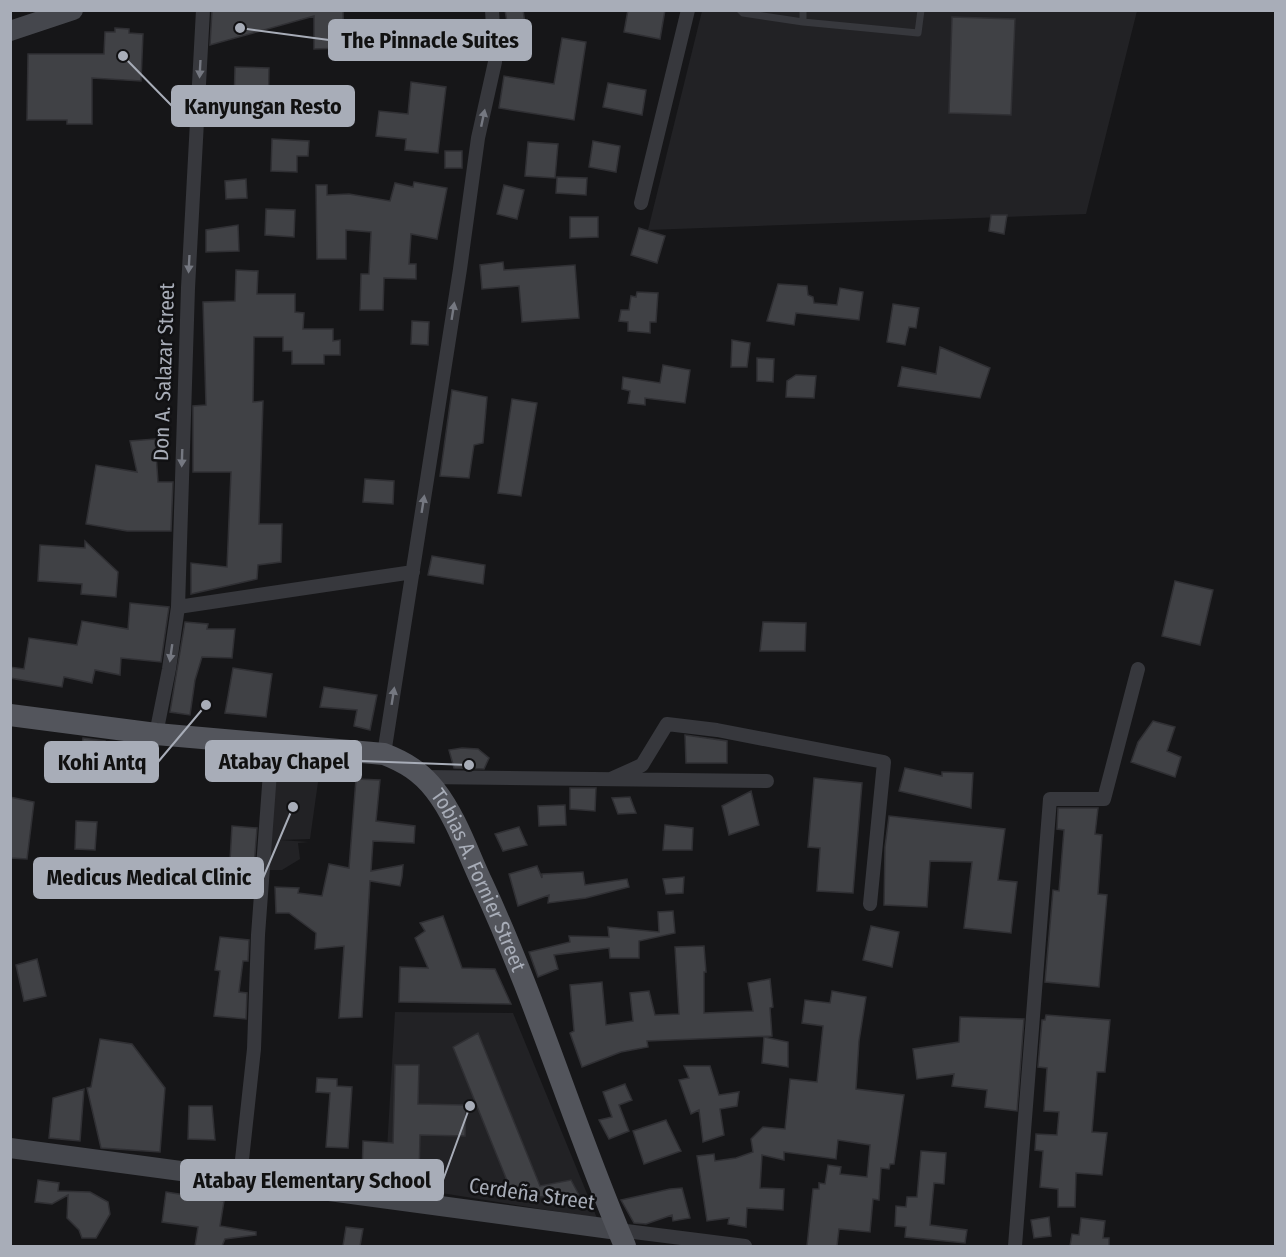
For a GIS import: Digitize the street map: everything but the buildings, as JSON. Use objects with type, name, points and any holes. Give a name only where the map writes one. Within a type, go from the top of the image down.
[{"type":"main road","points":[[10,32],[73,10]]},
{"type":"main road","name":"Tobias A. Fornier Street","points":[[10,715],[156,734],[384,754],[405,762],[424,777],[450,815],[502,926],[621,1238]]},
{"type":"main road","name":"Cerdeña Street","points":[[10,1148],[240,1178],[621,1238]]},
{"type":"street","name":"Don A. Salazar Street","points":[[156,734],[178,608],[188,288],[203,10]]},
{"type":"street","points":[[384,754],[478,138],[495,62],[492,10]]},
{"type":"street","points":[[641,203],[688,10]]},
{"type":"street","points":[[178,608],[413,572]]},
{"type":"street","points":[[1015,1246],[1050,799],[1104,799],[1138,669]]},
{"type":"street","points":[[611,779],[642,765],[667,724],[717,730],[884,762],[870,904]]},
{"type":"street","points":[[240,1178],[254,1049],[258,946],[273,745]]},
{"type":"street","points":[[424,777],[767,781]]},
{"type":"street","points":[[621,1238],[745,1246]]},
{"type":"lane","points":[[741,10],[742,13],[803,22],[918,33],[921,10]]},
{"type":"lane","points":[[803,10],[803,22]]},
{"type":"shaded area","points":[[702,11],[1137,11],[1086,214],[648,230]]},
{"type":"shaded area","points":[[275,772],[319,775],[310,839],[280,840],[309,842],[298,843],[300,859],[282,870],[267,870]]},
{"type":"shaded area","points":[[395,1012],[513,1013],[597,1218],[385,1184]]},
{"type":"place","name":"The Pinnacle Suites","points":[[240,28]]},
{"type":"place","name":"Kanyungan Resto","points":[[123,56]]},
{"type":"place","name":"Kohi Antq","points":[[206,705]]},
{"type":"place","name":"Atabay Chapel","points":[[469,765]]},
{"type":"place","name":"Medicus Medical Clinic","points":[[293,807]]},
{"type":"place","name":"Atabay Elementary School","points":[[470,1106]]}]
